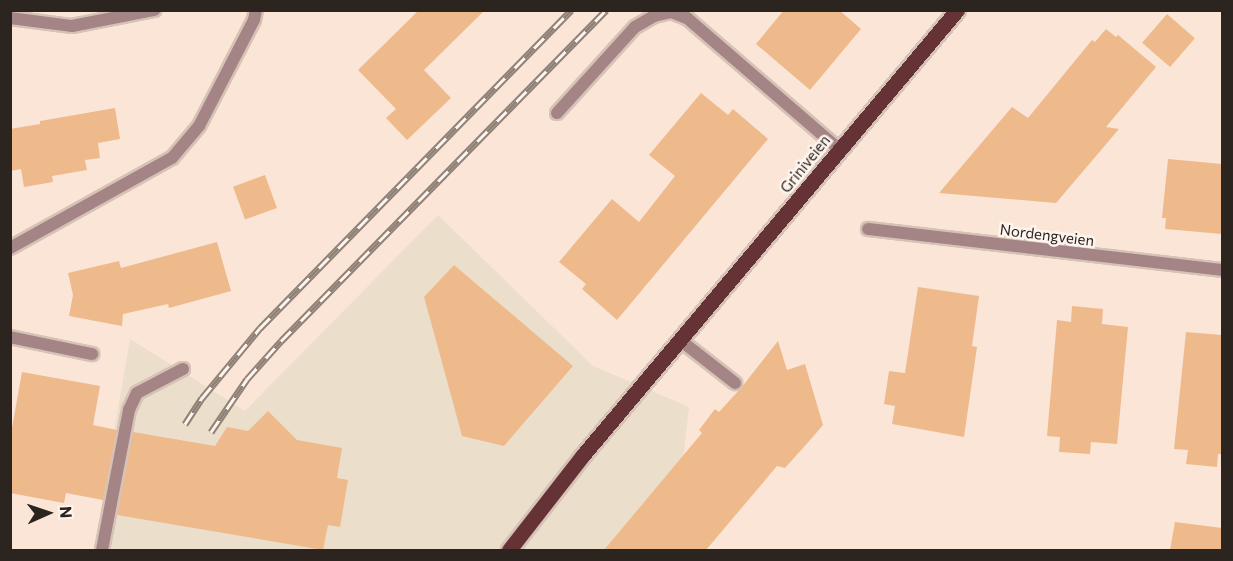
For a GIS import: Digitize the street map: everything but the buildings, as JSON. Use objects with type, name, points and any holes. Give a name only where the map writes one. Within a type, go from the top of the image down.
[{"type":"main road","name":"Griniveien","points":[[509,550],[583,455],[957,10]]},
{"type":"street","points":[[10,18],[72,26],[154,10]]},
{"type":"street","points":[[10,249],[172,158],[199,126],[245,39],[256,10]]},
{"type":"street","points":[[556,112],[635,27],[654,16],[671,12],[687,18],[840,150]]},
{"type":"street","name":"Nordengveien","points":[[868,229],[1222,270]]},
{"type":"street","points":[[10,337],[92,354]]},
{"type":"street","points":[[680,340],[735,383]]},
{"type":"street","points":[[102,550],[129,410],[137,393],[171,378],[183,369]]},
{"type":"shaded area","points":[[438,215],[593,366],[689,407],[673,550],[94,550],[130,339],[245,411]]},
{"type":"railway","points":[[185,424],[202,398],[260,328],[571,10]]},
{"type":"railway","points":[[211,432],[247,379],[281,341],[606,10]]}]
